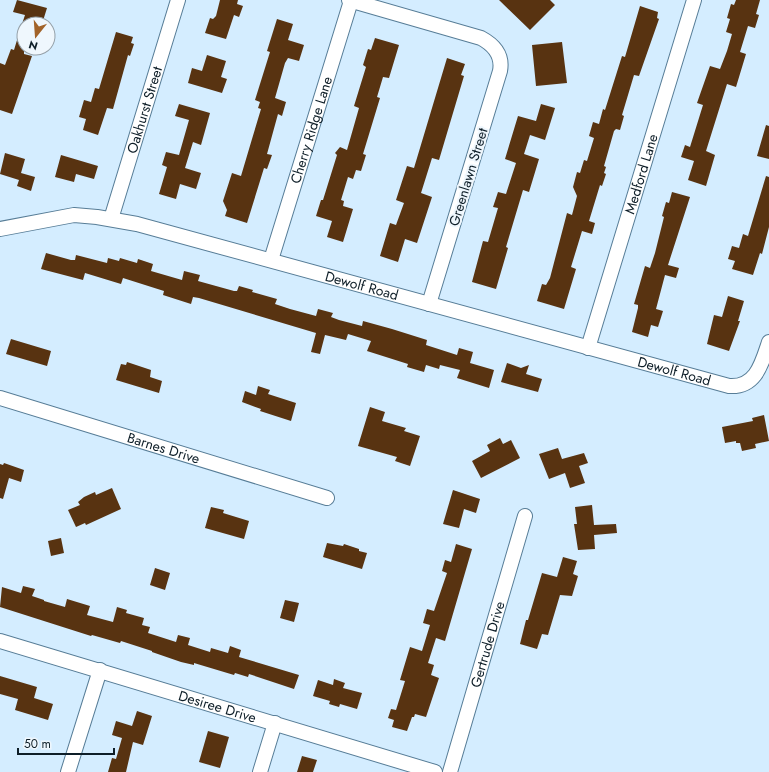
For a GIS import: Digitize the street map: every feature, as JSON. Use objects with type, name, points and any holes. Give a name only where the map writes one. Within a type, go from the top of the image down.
[{"type":"street","name":"Oakhurst Street","points":[[111,219],[178,0]]},
{"type":"street","name":"Greenlawn Street","points":[[350,0],[481,38],[497,50],[500,57],[500,70],[429,304]]},
{"type":"street","name":"Cherry Ridge Lane","points":[[271,260],[350,0]]},
{"type":"street","name":"Medford Lane","points":[[588,348],[694,0]]},
{"type":"street","name":"Dewolf Road","points":[[0,229],[74,215],[111,219],[153,228],[721,384],[735,386],[750,380],[758,372],[769,342]]},
{"type":"street","name":"Barnes Drive","points":[[0,398],[327,498]]},
{"type":"street","name":"Gertrude Drive","points":[[450,772],[525,516]]},
{"type":"street","name":"Desiree Drive","points":[[0,641],[435,772]]},
{"type":"street","points":[[68,772],[100,670]]},
{"type":"street","points":[[260,772],[275,723]]},
{"type":"building","points":[[17,0],[47,8],[44,16],[25,16],[13,12]]},
{"type":"building","points":[[220,0],[238,0],[237,4],[243,6],[239,17],[234,15],[226,39],[205,33],[210,18],[213,19],[216,16]]},
{"type":"building","points":[[499,0],[550,0],[555,5],[530,30]]},
{"type":"building","points":[[736,0],[760,0],[756,14],[759,15],[755,28],[748,26],[740,52],[746,54],[736,87],[727,84],[706,151],[715,155],[706,186],[688,180],[694,161],[681,157],[685,145],[690,147],[703,105],[697,103],[710,66],[720,69],[727,51],[732,34],[726,32],[730,19],[727,18],[731,4],[734,5]]},
{"type":"building","points":[[640,6],[658,12],[657,18],[659,19],[639,76],[634,75],[622,115],[624,116],[620,130],[616,129],[614,131],[604,166],[606,167],[604,173],[606,174],[602,186],[600,185],[589,221],[595,223],[592,234],[582,231],[571,267],[576,269],[564,309],[537,301],[542,284],[546,285],[550,278],[567,213],[572,215],[577,196],[573,187],[577,172],[580,173],[584,160],[587,161],[594,138],[589,136],[593,122],[599,124],[603,109],[605,110],[622,56],[625,57]]},
{"type":"building","points":[[277,19],[293,24],[288,40],[304,45],[299,61],[288,58],[285,63],[275,98],[286,102],[282,116],[278,114],[267,154],[272,155],[267,169],[264,168],[247,223],[225,216],[227,210],[223,201],[232,173],[241,176],[261,109],[258,108],[260,102],[255,100],[270,52],[267,51]]},
{"type":"building","points":[[116,32],[133,37],[131,43],[134,44],[130,56],[128,55],[113,109],[107,108],[98,135],[83,130],[86,119],[79,117],[84,100],[91,102],[95,88],[99,89]]},
{"type":"building","points":[[375,38],[399,45],[389,78],[383,77],[377,97],[380,98],[363,154],[366,155],[361,171],[356,170],[353,179],[348,177],[341,200],[344,201],[343,206],[353,209],[343,242],[327,237],[332,221],[316,216],[321,200],[323,200],[337,155],[335,153],[340,147],[347,150],[359,108],[354,106],[366,67],[363,65],[368,49],[371,50]]},
{"type":"building","points":[[562,42],[567,83],[536,86],[532,45]]},
{"type":"building","points":[[16,43],[16,56],[32,56],[12,114],[0,110],[0,63],[5,65],[11,49],[14,50]]},
{"type":"building","points":[[207,55],[226,61],[221,77],[227,79],[222,93],[188,83],[192,68],[202,71]]},
{"type":"building","points":[[447,58],[465,64],[461,75],[464,76],[439,160],[432,158],[421,193],[432,197],[417,243],[405,239],[398,262],[380,256],[390,223],[396,225],[404,203],[396,200],[407,166],[414,168]]},
{"type":"building","points":[[179,104],[210,113],[201,145],[193,142],[185,168],[201,173],[196,189],[180,184],[176,199],[159,194],[167,167],[162,165],[166,152],[179,155],[189,120],[175,116]]},
{"type":"building","points":[[541,104],[555,108],[545,140],[530,135],[524,154],[539,159],[529,192],[523,190],[506,247],[508,248],[496,289],[472,282],[483,241],[488,242],[498,208],[493,207],[498,192],[506,194],[516,163],[505,159],[518,116],[536,121]]},
{"type":"building","points":[[766,125],[769,126],[769,159],[757,156]]},
{"type":"building","points":[[5,153],[25,159],[21,173],[35,177],[31,191],[17,186],[19,180],[0,174]]},
{"type":"building","points":[[61,155],[98,166],[94,179],[76,174],[74,182],[55,177]]},
{"type":"building","points":[[766,176],[769,177],[769,227],[762,254],[760,253],[753,275],[732,269],[735,261],[728,259],[732,246],[739,248],[743,234],[748,236]]},
{"type":"building","points":[[672,192],[690,197],[668,265],[679,268],[676,278],[665,275],[656,309],[663,311],[658,327],[651,325],[648,337],[632,332],[638,308],[638,305],[634,304],[645,266],[650,268],[664,217],[662,216],[666,202],[669,203]]},
{"type":"building","points":[[46,253],[71,260],[75,260],[76,255],[107,263],[108,258],[119,261],[120,258],[137,263],[138,259],[153,264],[151,271],[182,280],[184,271],[200,275],[198,281],[234,291],[237,291],[239,286],[253,290],[252,292],[277,299],[275,304],[290,309],[316,316],[318,309],[333,313],[331,317],[362,326],[363,321],[427,340],[426,345],[457,355],[459,348],[473,352],[470,363],[494,370],[489,388],[457,378],[460,370],[440,365],[439,369],[426,365],[424,372],[407,367],[408,364],[367,351],[371,341],[348,334],[346,340],[325,335],[320,354],[311,352],[316,333],[199,298],[193,297],[191,304],[163,295],[164,291],[123,278],[121,284],[85,273],[83,280],[41,269]]},
{"type":"building","points":[[728,296],[744,301],[738,321],[740,321],[729,351],[707,344],[714,315],[722,317]]},
{"type":"building","points":[[11,339],[51,351],[47,366],[6,354]]},
{"type":"building","points":[[127,362],[151,370],[150,377],[162,381],[159,393],[116,380],[121,364],[126,365]]},
{"type":"building","points":[[507,363],[521,368],[529,365],[526,374],[542,379],[538,392],[501,382]]},
{"type":"building","points":[[258,386],[270,390],[268,394],[296,403],[291,421],[260,411],[261,409],[242,402],[245,391],[256,395]]},
{"type":"building","points":[[370,407],[385,412],[382,421],[406,428],[404,431],[420,436],[410,466],[395,461],[397,457],[358,446]]},
{"type":"building","points":[[764,415],[769,441],[755,444],[756,448],[742,451],[740,443],[736,443],[736,441],[725,443],[722,427],[753,421],[752,418]]},
{"type":"building","points":[[500,438],[503,444],[511,440],[520,458],[481,478],[472,461],[490,451],[487,445]]},
{"type":"building","points":[[558,448],[562,459],[584,453],[588,463],[579,466],[585,483],[570,488],[565,473],[549,479],[539,454]]},
{"type":"building","points":[[4,463],[24,470],[21,482],[9,478],[3,499],[0,498],[0,464],[3,465]]},
{"type":"building","points":[[112,488],[121,509],[86,525],[85,523],[76,527],[68,510],[80,505],[78,502],[84,497],[95,492],[96,495]]},
{"type":"building","points":[[453,490],[480,499],[476,513],[464,509],[459,528],[443,524]]},
{"type":"building","points":[[592,505],[594,525],[616,524],[617,533],[594,535],[595,549],[578,550],[574,524],[577,524],[575,507]]},
{"type":"building","points":[[211,507],[224,510],[223,513],[249,521],[244,539],[205,528]]},
{"type":"building","points":[[61,538],[64,553],[51,556],[48,541]]},
{"type":"building","points":[[327,543],[343,546],[344,544],[367,553],[362,569],[323,557]]},
{"type":"building","points":[[456,544],[472,549],[445,641],[436,638],[428,663],[434,665],[431,675],[439,678],[426,717],[415,714],[414,717],[412,717],[407,731],[392,727],[394,720],[388,718],[391,709],[396,710],[405,681],[400,680],[410,647],[422,651],[430,625],[423,623],[427,609],[434,611],[447,573],[442,571],[445,560],[451,562]]},
{"type":"building","points":[[563,557],[577,561],[573,574],[578,576],[572,596],[560,595],[548,635],[542,634],[537,649],[520,644],[526,620],[528,620],[542,573],[557,577]]},
{"type":"building","points":[[155,568],[170,573],[165,590],[150,585]]},
{"type":"building","points":[[23,586],[35,589],[32,596],[44,601],[65,607],[67,599],[90,606],[87,615],[113,622],[117,607],[127,610],[126,613],[144,618],[142,625],[150,627],[148,633],[176,642],[178,635],[190,638],[188,645],[210,652],[211,648],[228,653],[230,646],[241,650],[239,657],[299,675],[294,689],[249,674],[248,677],[235,673],[234,675],[194,663],[194,665],[181,662],[121,641],[120,643],[92,635],[91,636],[0,607],[2,587],[21,593]]},
{"type":"building","points":[[285,600],[299,603],[294,622],[280,618]]},
{"type":"building","points":[[0,676],[37,687],[34,698],[53,704],[48,720],[15,710],[18,699],[0,694]]},
{"type":"building","points":[[334,679],[345,683],[343,688],[362,693],[357,709],[340,704],[339,707],[329,704],[330,701],[313,696],[318,680],[333,685]]},
{"type":"building","points":[[137,711],[152,716],[143,745],[133,742],[126,772],[108,772],[112,758],[116,759],[122,738],[112,735],[116,721],[132,726]]},
{"type":"building","points":[[208,731],[229,737],[220,768],[199,762]]},
{"type":"building","points":[[302,756],[317,760],[313,772],[297,772]]}]
